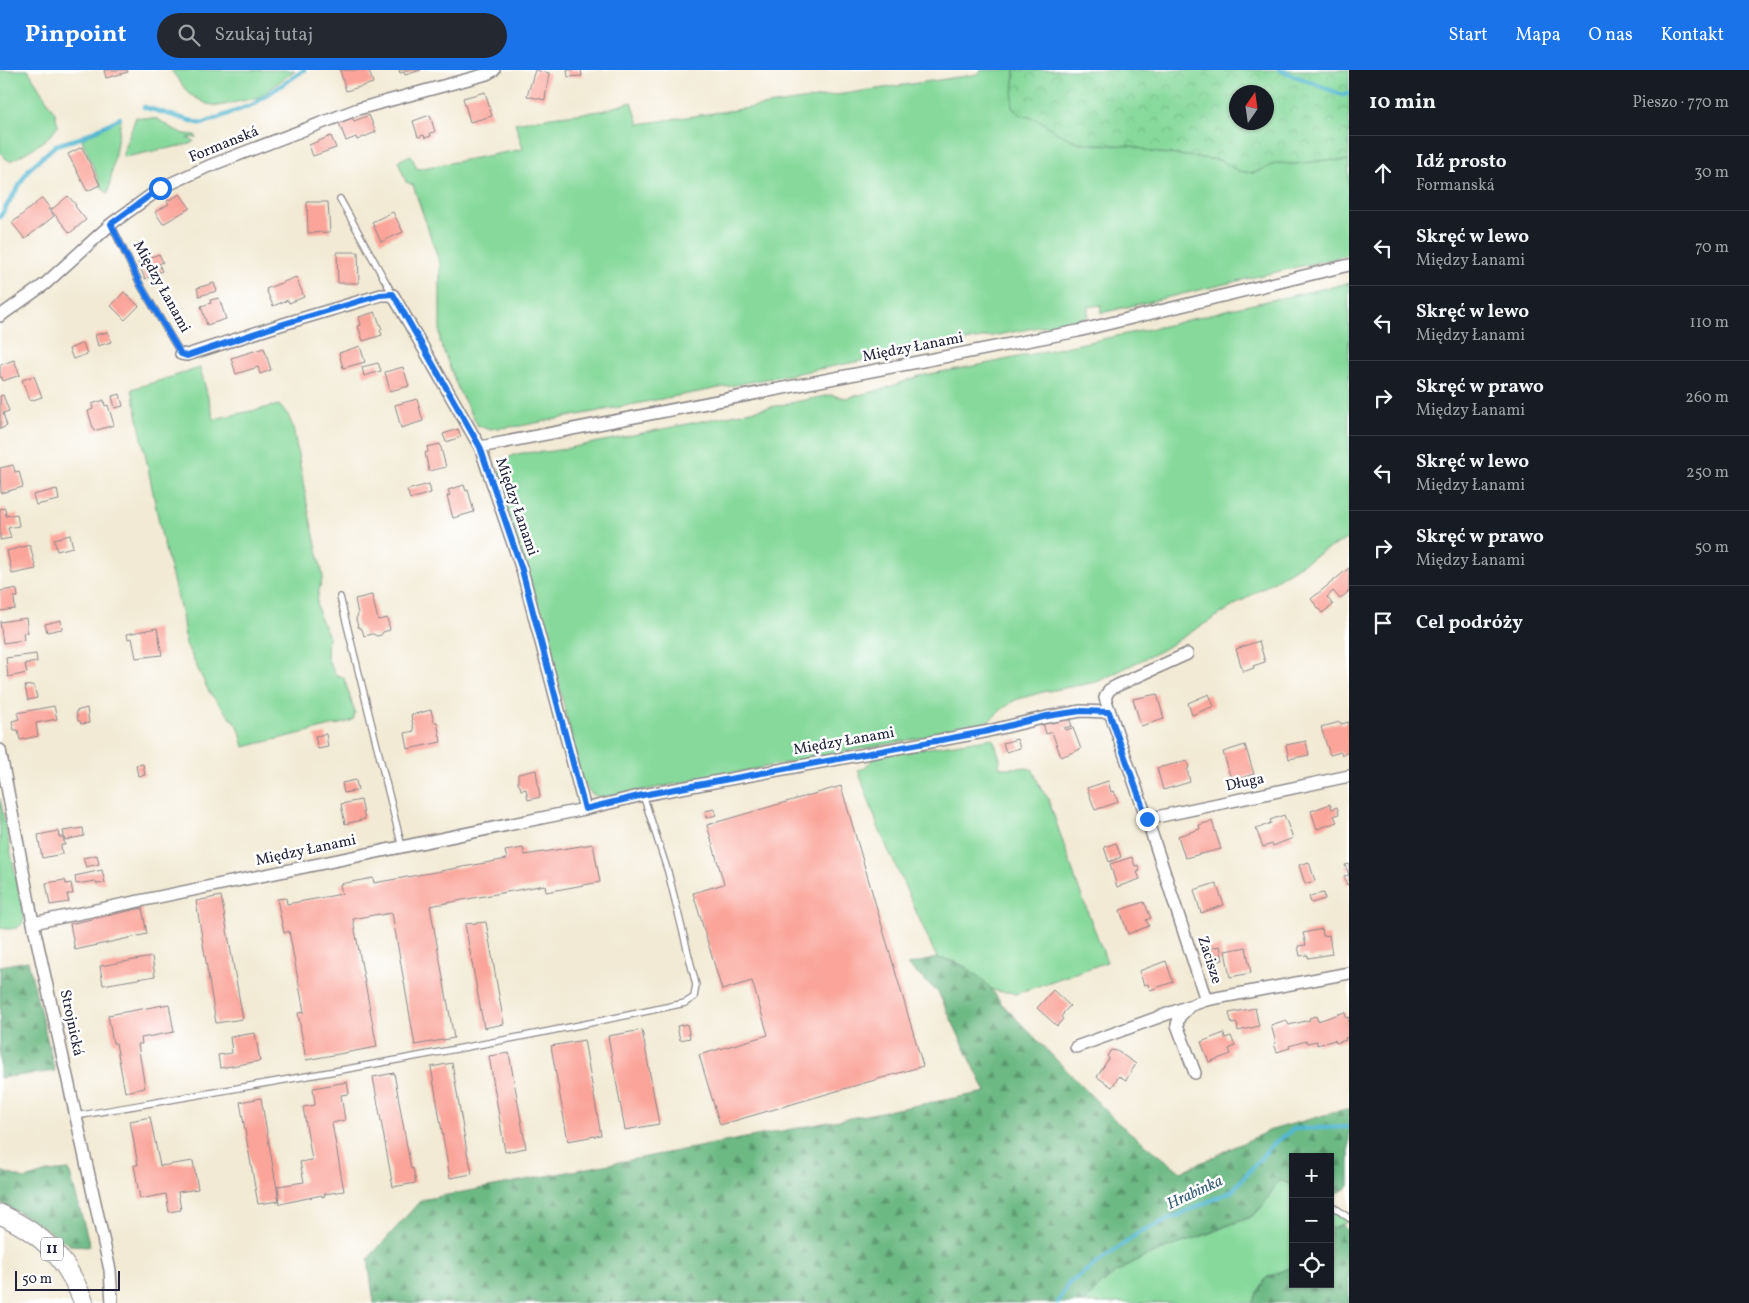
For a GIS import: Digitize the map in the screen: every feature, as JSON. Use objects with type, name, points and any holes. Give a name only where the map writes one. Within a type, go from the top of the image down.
[{"type":"highway","name":"11","points":[[0,1214],[19,1223],[37,1236],[61,1258],[73,1276],[84,1303]]},
{"type":"street","name":"Formanská","points":[[0,316],[45,284],[111,224],[160,188],[209,166],[358,109],[494,70]]},
{"type":"street","name":"Między Łanami","points":[[480,447],[1078,331],[1349,265]]},
{"type":"street","name":"Między Łanami","points":[[181,354],[187,356],[280,325],[380,295],[393,294],[480,447],[522,570],[585,809]]},
{"type":"street","points":[[1147,819],[1104,698],[1109,690],[1187,654]]},
{"type":"street","name":"Między Łanami","points":[[33,923],[585,809],[643,795],[984,732],[1056,715],[1081,711],[1109,712]]},
{"type":"street","name":"Strojnická","points":[[0,750],[33,923],[110,1270],[112,1303]]},
{"type":"street","name":"Długa","points":[[1147,819],[1349,776]]},
{"type":"street","name":"Zacisze","points":[[1147,819],[1206,1000],[1349,973]]},
{"type":"street","points":[[1076,1047],[1206,1000]]},
{"type":"street","points":[[1190,1006],[1179,1016],[1177,1025],[1195,1073]]},
{"type":"lane","name":"Między Łanami","points":[[340,199],[393,294]]},
{"type":"lane","name":"Między Łanami","points":[[111,224],[141,286],[181,354]]},
{"type":"lane","points":[[340,597],[402,847]]},
{"type":"lane","points":[[76,1116],[392,1062],[576,1027],[685,1003],[694,997],[696,985],[668,872],[643,795]]},
{"type":"lane","points":[[1334,1207],[1349,1218]]},
{"type":"green space","points":[[0,70],[28,70],[55,113],[58,126],[43,141],[11,161],[6,159],[0,152]]},
{"type":"green space","points":[[171,70],[295,70],[260,97],[219,106],[207,104],[189,94]]},
{"type":"green space","points":[[980,70],[1015,70],[1014,88],[1020,114],[1041,121],[1057,133],[1080,143],[1132,146],[1152,152],[1220,160],[1238,171],[1253,173],[1277,163],[1294,164],[1326,160],[1349,161],[1349,255],[1101,313],[1101,305],[1088,307],[1088,316],[1076,320],[520,426],[488,429],[478,426],[459,391],[440,342],[440,264],[413,185],[406,182],[398,161],[411,155],[417,169],[523,149],[515,123],[601,111],[632,102],[639,124],[979,74]]},
{"type":"green space","points":[[1015,70],[1349,70],[1349,161],[1326,160],[1294,164],[1277,163],[1253,173],[1238,171],[1220,160],[1152,152],[1132,146],[1080,143],[1057,133],[1041,121],[1020,114],[1012,108]]},
{"type":"green space","points":[[136,117],[158,119],[174,130],[197,137],[187,138],[194,141],[190,144],[124,157],[125,146]]},
{"type":"green space","points":[[121,119],[108,194],[102,188],[82,139]]},
{"type":"green space","points":[[1349,283],[1349,538],[1323,551],[1162,650],[1097,682],[1043,692],[1015,700],[983,726],[600,797],[587,789],[580,775],[546,629],[496,480],[499,471],[507,459],[518,454],[564,449],[830,395],[846,398],[884,389],[919,376],[1173,324],[1226,310]]},
{"type":"green space","points":[[200,368],[214,419],[279,405],[288,415],[293,427],[323,576],[317,603],[320,619],[328,634],[327,658],[335,674],[344,678],[355,713],[353,720],[244,747],[239,728],[209,692],[186,644],[182,615],[162,537],[132,389]]},
{"type":"green space","points":[[993,738],[1000,759],[999,767],[1033,770],[1041,789],[1048,798],[1077,884],[1107,962],[1015,994],[995,990],[963,965],[937,958],[879,829],[858,770],[864,768],[877,756]]},
{"type":"green space","points":[[0,798],[24,918],[21,925],[11,929],[0,928]]},
{"type":"green space","points":[[937,958],[958,964],[975,974],[1118,1123],[1181,1172],[1268,1131],[1349,1108],[1349,1186],[1334,1196],[1334,1153],[1289,1153],[1289,1184],[1279,1180],[1263,1205],[1254,1214],[1132,1263],[1115,1273],[1085,1303],[374,1303],[368,1259],[421,1200],[986,1092],[938,992],[907,965]]},
{"type":"green space","points":[[28,961],[55,1071],[0,1078],[0,966]]},
{"type":"green space","points":[[69,1170],[90,1246],[70,1245],[31,1219],[0,1203],[0,1171],[25,1179],[47,1172]]},
{"type":"green space","points":[[1279,1180],[1289,1184],[1289,1268],[1266,1278],[1252,1303],[1085,1303],[1115,1273],[1132,1263],[1247,1218],[1263,1205]]},
{"type":"green space","points":[[1334,1213],[1340,1215],[1348,1222],[1334,1227]]},
{"type":"green space","points":[[1343,1225],[1349,1233],[1349,1303],[1252,1303],[1266,1278],[1289,1268],[1289,1288],[1334,1288],[1334,1228]]},
{"type":"building","points":[[104,70],[127,70],[128,72],[106,78]]},
{"type":"building","points":[[340,70],[369,70],[373,83],[346,91]]},
{"type":"building","points":[[399,70],[421,70],[405,75],[404,72],[400,73]]},
{"type":"building","points":[[535,70],[549,73],[545,100],[527,96]]},
{"type":"building","points":[[567,70],[581,70],[582,76],[568,77]]},
{"type":"building","points":[[485,92],[492,116],[470,122],[463,98]]},
{"type":"building","points":[[369,115],[376,132],[357,140],[356,137],[346,141],[339,123],[352,118],[354,121]]},
{"type":"building","points":[[430,115],[435,132],[430,133],[431,136],[425,138],[424,135],[418,137],[413,121]]},
{"type":"building","points":[[331,136],[336,148],[313,156],[309,145]]},
{"type":"building","points":[[82,147],[100,185],[87,191],[68,154]]},
{"type":"building","points":[[180,194],[190,208],[163,224],[155,212],[169,204],[167,201]]},
{"type":"building","points":[[68,196],[86,220],[70,233],[51,210]]},
{"type":"building","points":[[42,198],[54,216],[25,239],[12,223]]},
{"type":"building","points":[[307,202],[328,202],[330,232],[308,233]]},
{"type":"building","points":[[393,212],[403,232],[381,242],[372,222]]},
{"type":"building","points":[[337,252],[358,252],[359,283],[338,283]]},
{"type":"building","points":[[159,254],[163,262],[159,264],[162,271],[145,279],[138,262]]},
{"type":"building","points":[[296,277],[304,297],[289,303],[288,300],[273,306],[266,289]]},
{"type":"building","points":[[214,283],[217,291],[199,296],[197,288]]},
{"type":"building","points":[[124,292],[139,306],[125,320],[111,306]]},
{"type":"building","points":[[219,298],[226,319],[207,325],[201,306],[211,303],[210,300]]},
{"type":"building","points":[[375,312],[382,329],[380,330],[382,335],[363,341],[358,326],[361,325],[359,317]]},
{"type":"building","points":[[108,332],[111,342],[98,346],[95,335]]},
{"type":"building","points":[[83,343],[87,354],[73,359],[69,349]]},
{"type":"building","points":[[360,346],[365,362],[343,368],[339,353]]},
{"type":"building","points":[[264,348],[271,370],[260,374],[258,367],[236,374],[231,358]]},
{"type":"building","points":[[14,360],[20,375],[3,381],[2,377],[0,378],[0,365]]},
{"type":"building","points":[[378,363],[381,371],[364,376],[362,367]]},
{"type":"building","points":[[403,367],[409,386],[390,391],[385,372]]},
{"type":"building","points":[[34,376],[42,397],[30,401],[22,380]]},
{"type":"building","points":[[120,394],[123,406],[115,408],[112,396]]},
{"type":"building","points":[[3,395],[9,411],[3,413],[7,426],[0,429],[0,396]]},
{"type":"building","points":[[417,399],[423,421],[401,428],[395,405]]},
{"type":"building","points":[[104,400],[105,406],[108,405],[114,425],[94,431],[88,411],[93,409],[92,404]]},
{"type":"building","points":[[458,429],[461,437],[446,442],[443,434]]},
{"type":"building","points":[[440,444],[446,467],[429,471],[425,453],[428,452],[427,447]]},
{"type":"building","points":[[13,465],[15,472],[19,471],[23,487],[1,493],[0,468]]},
{"type":"building","points":[[429,484],[431,493],[410,499],[407,490]]},
{"type":"building","points":[[464,485],[466,491],[468,490],[474,512],[453,518],[447,496],[450,495],[448,490]]},
{"type":"building","points":[[57,489],[59,500],[36,505],[33,495]]},
{"type":"building","points":[[5,508],[6,516],[17,514],[19,526],[8,528],[11,538],[0,540],[0,509]]},
{"type":"building","points":[[70,535],[73,547],[57,551],[54,539]]},
{"type":"building","points":[[30,545],[36,569],[12,574],[7,551]]},
{"type":"building","points":[[1349,568],[1349,591],[1340,599],[1333,591],[1327,597],[1333,605],[1322,613],[1311,599]]},
{"type":"building","points":[[17,590],[18,597],[14,597],[15,609],[0,611],[0,591]]},
{"type":"building","points":[[372,595],[378,620],[387,618],[390,630],[377,636],[373,634],[364,636],[362,629],[358,627],[356,619],[358,614],[355,599]]},
{"type":"building","points":[[26,618],[28,633],[23,633],[24,640],[3,643],[0,622]]},
{"type":"building","points":[[61,620],[62,629],[47,632],[45,624]]},
{"type":"building","points":[[157,628],[162,655],[136,658],[132,638],[128,639],[127,634]]},
{"type":"building","points":[[1259,641],[1265,662],[1243,672],[1236,649]]},
{"type":"building","points":[[36,654],[37,662],[25,664],[27,673],[8,677],[6,658]]},
{"type":"building","points":[[34,685],[37,698],[28,700],[25,686]]},
{"type":"building","points":[[1157,694],[1164,719],[1141,726],[1133,699]]},
{"type":"building","points":[[1209,694],[1214,706],[1192,715],[1188,703]]},
{"type":"building","points":[[54,706],[57,719],[36,723],[38,736],[20,740],[18,730],[14,730],[12,721],[19,719],[17,713]]},
{"type":"building","points":[[87,708],[89,723],[81,724],[78,721],[76,711]]},
{"type":"building","points":[[431,710],[434,722],[437,722],[441,742],[408,749],[405,733],[414,731],[411,715]]},
{"type":"building","points":[[1068,715],[1072,726],[1064,728],[1065,730],[1073,728],[1081,749],[1061,757],[1052,732],[1046,734],[1043,723],[1055,719],[1056,722],[1060,720],[1059,718]]},
{"type":"building","points":[[1340,722],[1341,724],[1349,722],[1349,751],[1342,756],[1341,752],[1330,755],[1321,727]]},
{"type":"building","points":[[326,734],[328,747],[318,749],[315,736]]},
{"type":"building","points":[[1017,739],[1020,748],[1006,752],[1003,743]]},
{"type":"building","points":[[1306,741],[1309,755],[1289,759],[1286,745]]},
{"type":"building","points":[[1245,745],[1254,774],[1231,779],[1223,752]]},
{"type":"building","points":[[1187,761],[1190,782],[1163,790],[1157,768]]},
{"type":"building","points":[[143,764],[145,775],[138,776],[136,765]]},
{"type":"building","points":[[536,770],[540,797],[528,800],[526,789],[521,790],[518,784],[518,774]]},
{"type":"building","points":[[356,780],[358,790],[344,793],[342,783]]},
{"type":"building","points":[[1108,781],[1111,792],[1114,791],[1118,802],[1095,810],[1087,788]]},
{"type":"building","points":[[841,786],[923,1066],[720,1125],[699,1055],[768,1035],[752,981],[722,990],[693,893],[724,884],[707,825]]},
{"type":"building","points":[[361,800],[365,819],[345,824],[341,804]]},
{"type":"building","points":[[1330,804],[1332,809],[1337,807],[1339,814],[1334,816],[1337,822],[1317,829],[1311,811]]},
{"type":"building","points":[[714,809],[716,815],[706,818],[705,811]]},
{"type":"building","points":[[1284,815],[1293,838],[1273,846],[1272,844],[1263,847],[1256,829],[1271,823],[1270,820]]},
{"type":"building","points":[[1212,821],[1221,849],[1185,858],[1178,836],[1200,829],[1199,825]]},
{"type":"building","points":[[83,828],[84,836],[65,840],[63,831]]},
{"type":"building","points":[[58,831],[59,837],[63,837],[65,845],[61,845],[62,854],[42,858],[38,835]]},
{"type":"building","points":[[1116,843],[1121,857],[1109,862],[1104,847]]},
{"type":"building","points":[[593,844],[600,882],[546,892],[545,885],[430,906],[454,1038],[415,1045],[392,913],[353,919],[377,1047],[306,1060],[298,1013],[304,1012],[289,931],[284,933],[277,899],[286,898],[287,904],[342,894],[340,884],[373,878],[374,883],[507,859],[505,851],[523,848],[525,855]]},
{"type":"building","points":[[97,855],[99,864],[86,867],[83,858]]},
{"type":"building","points":[[1132,857],[1135,866],[1138,865],[1140,871],[1137,872],[1140,879],[1117,887],[1110,864]]},
{"type":"building","points":[[1309,862],[1315,881],[1305,884],[1299,865]]},
{"type":"building","points":[[1349,864],[1349,875],[1345,865]]},
{"type":"building","points":[[102,870],[105,883],[97,884],[96,881],[76,884],[75,876]]},
{"type":"building","points":[[1349,875],[1349,884],[1347,885],[1344,876]]},
{"type":"building","points":[[65,880],[66,884],[71,883],[73,894],[67,894],[69,902],[50,905],[46,883]]},
{"type":"building","points":[[1216,883],[1224,905],[1201,913],[1194,890]]},
{"type":"building","points":[[1324,893],[1325,899],[1311,903],[1309,896]]},
{"type":"building","points":[[221,896],[243,1019],[216,1023],[196,901]]},
{"type":"building","points":[[1144,902],[1151,918],[1146,920],[1149,926],[1128,934],[1120,910]]},
{"type":"building","points":[[142,908],[147,934],[75,950],[70,924]]},
{"type":"building","points":[[486,922],[504,1024],[484,1028],[465,924]]},
{"type":"building","points":[[1322,929],[1323,936],[1329,935],[1332,954],[1308,958],[1308,955],[1300,956],[1298,946],[1306,945],[1303,933]]},
{"type":"building","points":[[1220,946],[1223,960],[1206,964],[1203,950]]},
{"type":"building","points":[[1246,947],[1251,973],[1230,977],[1225,951]]},
{"type":"building","points":[[152,957],[155,976],[103,985],[100,966]]},
{"type":"building","points":[[1166,961],[1173,982],[1150,990],[1148,984],[1144,985],[1139,971]]},
{"type":"building","points":[[1053,990],[1070,1006],[1063,1013],[1061,1017],[1063,1019],[1057,1026],[1037,1008]]},
{"type":"building","points":[[169,1004],[174,1032],[141,1038],[142,1044],[138,1044],[145,1088],[125,1092],[116,1043],[113,1043],[108,1015]]},
{"type":"building","points":[[1255,1008],[1259,1026],[1238,1031],[1237,1023],[1232,1024],[1229,1013]]},
{"type":"building","points":[[1345,1012],[1346,1018],[1349,1017],[1349,1037],[1345,1038],[1346,1040],[1336,1043],[1335,1040],[1317,1045],[1317,1041],[1307,1043],[1306,1041],[1277,1052],[1271,1025],[1286,1020],[1289,1025],[1310,1020],[1309,1018],[1316,1016],[1318,1021]]},
{"type":"building","points":[[687,1024],[690,1038],[680,1040],[677,1026]]},
{"type":"building","points":[[642,1030],[659,1124],[625,1130],[608,1036]]},
{"type":"building","points":[[255,1033],[260,1061],[220,1068],[218,1055],[232,1053],[230,1037]]},
{"type":"building","points":[[1224,1033],[1225,1038],[1231,1036],[1235,1046],[1229,1049],[1231,1054],[1209,1062],[1201,1042]]},
{"type":"building","points":[[584,1040],[601,1135],[568,1141],[551,1046]]},
{"type":"building","points":[[1111,1050],[1117,1051],[1136,1064],[1126,1080],[1119,1076],[1112,1087],[1097,1077],[1109,1058],[1107,1056]]},
{"type":"building","points":[[509,1053],[526,1148],[505,1152],[489,1056]]},
{"type":"building","points":[[452,1063],[472,1174],[450,1178],[431,1067]]},
{"type":"building","points":[[394,1073],[411,1169],[413,1168],[416,1183],[393,1187],[373,1077]]},
{"type":"building","points":[[347,1082],[349,1094],[341,1095],[345,1120],[332,1123],[344,1191],[324,1194],[325,1196],[322,1197],[322,1195],[280,1204],[278,1186],[304,1182],[300,1162],[312,1160],[303,1107],[315,1105],[313,1088]]},
{"type":"building","points":[[261,1098],[279,1201],[258,1204],[240,1102]]},
{"type":"building","points":[[150,1117],[160,1166],[193,1161],[198,1189],[178,1192],[181,1210],[169,1212],[166,1194],[140,1199],[134,1165],[138,1165],[130,1121]]},
{"type":"waterway","points":[[144,107],[202,124],[254,104],[304,70]]},
{"type":"waterway","points":[[1280,70],[1343,95],[1349,93]]},
{"type":"waterway","points":[[0,217],[29,169],[56,145],[80,138],[120,118]]},
{"type":"waterway","name":"Hrabinka","points":[[1058,1303],[1068,1284],[1140,1232],[1232,1191],[1272,1145],[1294,1129],[1349,1127]]},
{"type":"route","points":[[160,188],[111,224],[141,286],[181,354],[187,356],[280,325],[380,295],[393,294],[480,447],[522,570],[585,809],[643,795],[984,732],[1047,716],[1081,711],[1109,712],[1147,819]]}]
